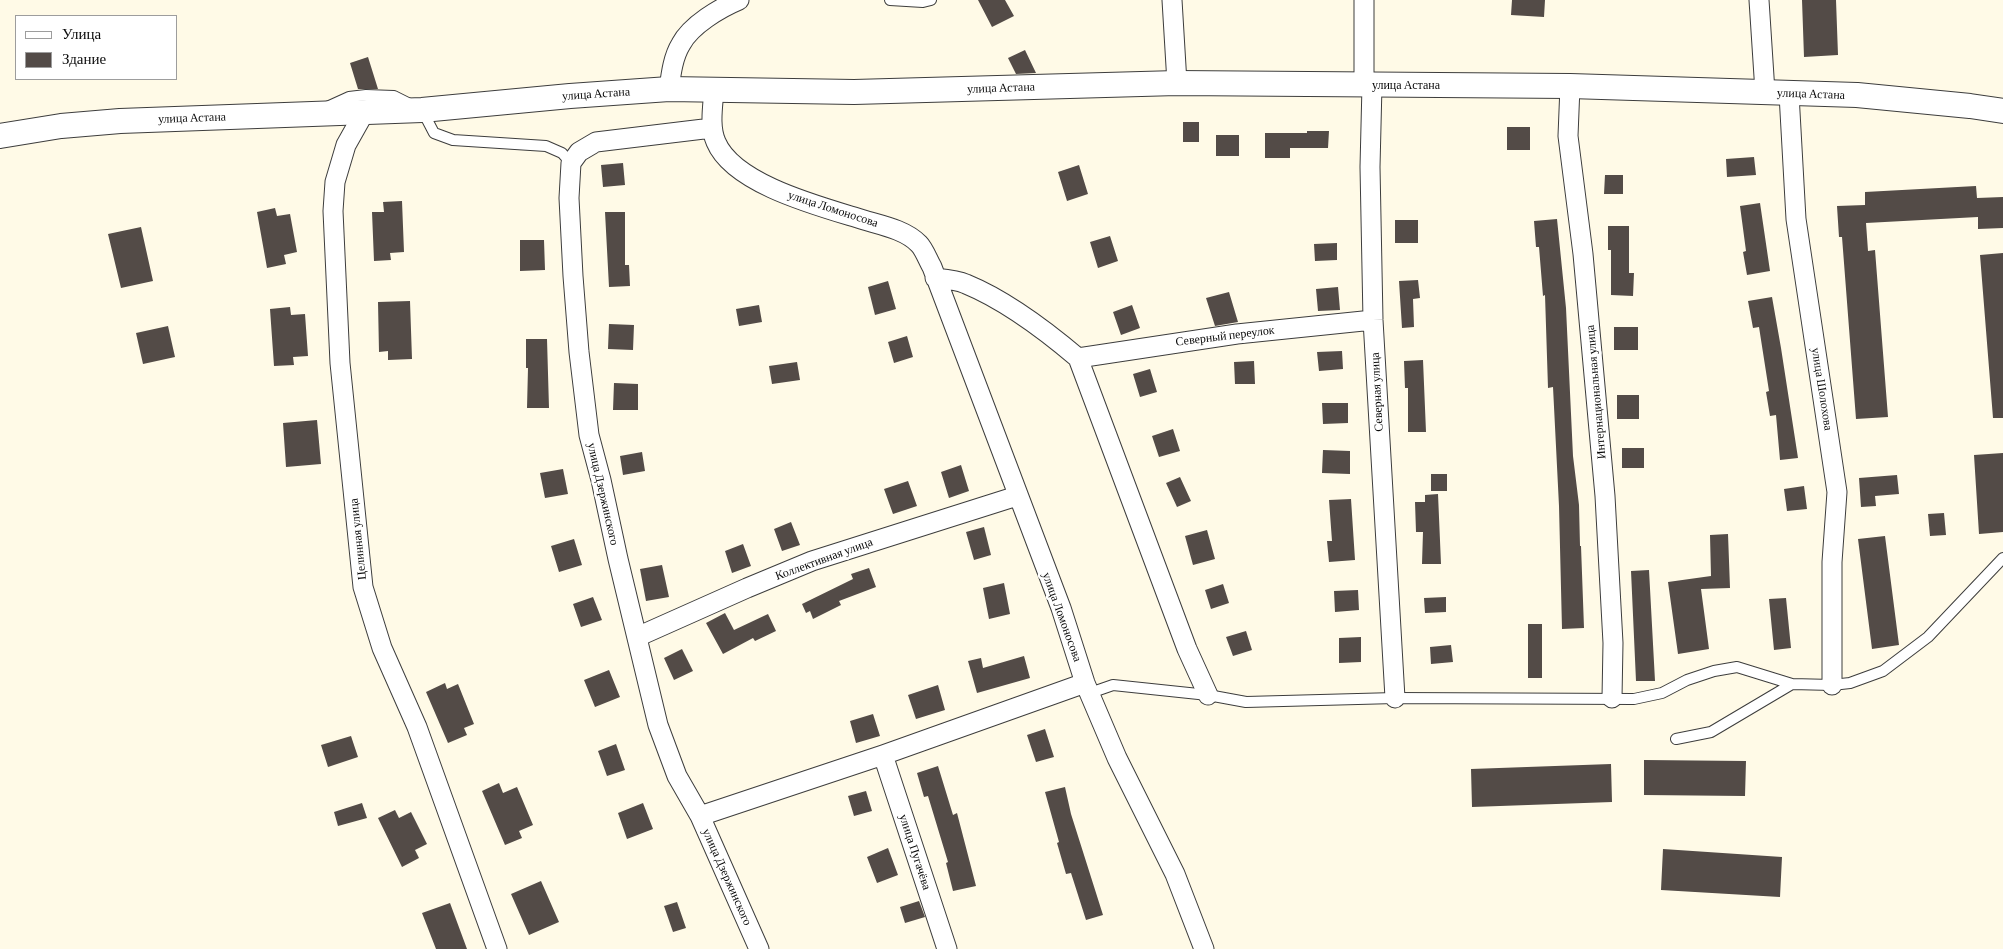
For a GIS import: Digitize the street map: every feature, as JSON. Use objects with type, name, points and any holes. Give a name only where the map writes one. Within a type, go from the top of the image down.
[{"type":"street","points":[[669,89],[672,70],[681,43],[699,24],[724,6],[739,0]]},
{"type":"street","points":[[1172,0],[1177,82]]},
{"type":"street","name":"Северная улица","points":[[1364,0],[1368,85],[1373,320],[1395,698]]},
{"type":"street","points":[[1759,0],[1765,92]]},
{"type":"street","name":"улица Астана","points":[[0,136],[61,126],[120,121],[422,110],[669,89],[863,92],[1177,82],[1570,86],[1857,95],[2003,111]]},
{"type":"street","name":"Интернациональная улица","points":[[1570,86],[1568,136],[1583,254],[1606,496],[1613,643],[1612,698]]},
{"type":"street","name":"улица Ломоносова","points":[[714,89],[712,128],[716,143],[732,163],[755,180],[810,204],[901,232],[919,244],[935,278],[1061,608],[1088,688],[1117,758],[1175,874],[1204,949]]},
{"type":"street","name":"улица Шолохова","points":[[1789,94],[1796,219],[1837,492],[1832,562],[1832,685]]},
{"type":"street","name":"Целинная улица","points":[[364,113],[346,145],[335,182],[333,211],[340,363],[363,586],[382,648],[417,727],[497,949]]},
{"type":"street","points":[[571,162],[579,152],[596,142],[712,128]]},
{"type":"street","name":"улица Дзержинского","points":[[571,162],[569,198],[573,276],[579,352],[589,435],[637,638],[658,724],[678,776],[700,816],[759,949]]},
{"type":"street","points":[[935,278],[964,283],[986,294],[1044,329],[1078,358],[1187,649],[1208,694]]},
{"type":"street","name":"Северный переулок","points":[[1078,358],[1236,334],[1373,320]]},
{"type":"street","name":"Коллективная улица","points":[[637,638],[812,561],[1017,496]]},
{"type":"street","points":[[700,816],[1088,688]]},
{"type":"street","name":"улица Пугачёва","points":[[883,755],[947,949]]},
{"type":"lane","points":[[890,0],[923,2],[931,0]]},
{"type":"lane","points":[[313,115],[349,97],[366,95],[394,96],[422,110],[434,133],[447,138],[453,140],[546,146],[562,153],[571,162]]},
{"type":"lane","points":[[1088,688],[1113,686],[1208,694],[1246,702],[1395,698],[1634,699],[1662,693],[1688,680],[1714,671],[1737,667],[1792,684],[1832,685],[1850,683],[1884,671],[1928,636],[2003,558]]},
{"type":"lane","points":[[1676,739],[1711,732],[1792,684]]},
{"type":"building","points":[[978,0],[1005,0],[1014,16],[992,27]]},
{"type":"building","points":[[1512,0],[1545,0],[1544,17],[1511,15]]},
{"type":"building","points":[[1802,0],[1836,0],[1838,55],[1804,57]]},
{"type":"building","points":[[1025,50],[1036,73],[1016,74],[1008,58]]},
{"type":"building","points":[[368,57],[378,89],[358,89],[350,63]]},
{"type":"building","points":[[1183,122],[1199,122],[1199,142],[1183,142]]},
{"type":"building","points":[[1507,127],[1530,127],[1530,150],[1507,150]]},
{"type":"building","points":[[1307,131],[1329,131],[1328,148],[1290,148],[1290,158],[1265,158],[1265,133],[1307,133]]},
{"type":"building","points":[[1216,135],[1239,135],[1239,156],[1216,156]]},
{"type":"building","points":[[1754,157],[1756,175],[1727,177],[1726,159]]},
{"type":"building","points":[[623,163],[625,185],[603,187],[601,165]]},
{"type":"building","points":[[1079,165],[1088,194],[1067,201],[1058,172]]},
{"type":"building","points":[[1605,175],[1623,175],[1623,194],[1604,194]]},
{"type":"building","points":[[1976,186],[1977,198],[2003,197],[2003,228],[1978,229],[1978,217],[1866,223],[1868,251],[1875,250],[1888,417],[1856,419],[1842,237],[1839,237],[1837,206],[1865,205],[1865,192]]},
{"type":"building","points":[[402,201],[404,252],[390,253],[391,260],[374,261],[372,212],[384,212],[383,202]]},
{"type":"building","points":[[1760,203],[1770,271],[1747,275],[1743,252],[1746,251],[1740,206]]},
{"type":"building","points":[[275,208],[277,216],[290,214],[297,252],[284,255],[286,264],[267,268],[257,212]]},
{"type":"building","points":[[605,212],[625,212],[625,265],[629,265],[630,286],[609,287]]},
{"type":"building","points":[[1557,219],[1566,308],[1573,456],[1579,505],[1584,628],[1562,629],[1559,506],[1553,387],[1548,388],[1545,295],[1543,296],[1539,247],[1536,247],[1534,221]]},
{"type":"building","points":[[1395,220],[1418,220],[1418,243],[1395,243]]},
{"type":"building","points":[[1608,226],[1629,226],[1629,273],[1634,273],[1633,296],[1611,295],[1611,250],[1608,250]]},
{"type":"building","points":[[141,227],[153,281],[121,288],[108,234]]},
{"type":"building","points":[[1110,236],[1118,261],[1098,268],[1090,242]]},
{"type":"building","points":[[520,240],[544,240],[545,270],[520,271]]},
{"type":"building","points":[[1337,243],[1337,260],[1315,261],[1314,244]]},
{"type":"building","points":[[2003,253],[2003,418],[1993,418],[1980,255]]},
{"type":"building","points":[[1418,280],[1420,298],[1413,299],[1414,327],[1402,328],[1399,281]]},
{"type":"building","points":[[888,281],[896,309],[875,315],[868,287]]},
{"type":"building","points":[[1338,287],[1340,310],[1318,311],[1316,289]]},
{"type":"building","points":[[1229,292],[1238,322],[1215,326],[1206,298]]},
{"type":"building","points":[[1772,297],[1798,458],[1780,460],[1776,415],[1770,416],[1766,392],[1769,391],[1759,327],[1753,328],[1748,301]]},
{"type":"building","points":[[410,301],[412,359],[388,360],[388,351],[379,352],[378,302]]},
{"type":"building","points":[[759,305],[762,322],[739,326],[736,309]]},
{"type":"building","points":[[1132,305],[1140,328],[1121,335],[1113,312]]},
{"type":"building","points":[[290,307],[291,315],[305,314],[308,356],[293,357],[294,365],[274,366],[270,309]]},
{"type":"building","points":[[609,324],[634,325],[633,350],[608,349]]},
{"type":"building","points":[[168,326],[175,357],[143,364],[136,333]]},
{"type":"building","points":[[1614,327],[1638,327],[1638,350],[1614,350]]},
{"type":"building","points":[[907,336],[913,357],[894,363],[888,342]]},
{"type":"building","points":[[526,339],[547,339],[549,408],[527,408],[528,368],[526,368]]},
{"type":"building","points":[[1342,351],[1343,369],[1319,371],[1317,352]]},
{"type":"building","points":[[1423,360],[1426,432],[1408,432],[1408,388],[1405,388],[1404,361]]},
{"type":"building","points":[[1254,361],[1255,384],[1235,384],[1234,362]]},
{"type":"building","points":[[797,362],[800,380],[772,384],[769,366]]},
{"type":"building","points":[[1150,369],[1157,392],[1140,397],[1133,374]]},
{"type":"building","points":[[614,383],[638,384],[638,410],[613,410]]},
{"type":"building","points":[[1617,395],[1639,395],[1639,419],[1617,419]]},
{"type":"building","points":[[1322,403],[1348,403],[1348,423],[1323,424]]},
{"type":"building","points":[[317,420],[321,464],[286,467],[283,423]]},
{"type":"building","points":[[1173,429],[1180,451],[1159,457],[1152,436]]},
{"type":"building","points":[[1622,448],[1644,448],[1644,468],[1622,468]]},
{"type":"building","points":[[1323,450],[1350,451],[1350,474],[1322,473]]},
{"type":"building","points":[[642,452],[645,471],[623,475],[620,456]]},
{"type":"building","points":[[2003,453],[2003,532],[1979,534],[1974,455]]},
{"type":"building","points":[[961,465],[969,491],[949,498],[941,472]]},
{"type":"building","points":[[563,469],[568,494],[545,498],[540,473]]},
{"type":"building","points":[[1431,474],[1447,474],[1447,491],[1431,491]]},
{"type":"building","points":[[1897,475],[1899,494],[1875,496],[1876,506],[1861,507],[1859,478]]},
{"type":"building","points":[[1180,477],[1191,501],[1177,507],[1166,483]]},
{"type":"building","points":[[908,481],[917,506],[893,514],[884,489]]},
{"type":"building","points":[[1804,486],[1807,509],[1787,511],[1784,489]]},
{"type":"building","points":[[1438,494],[1441,564],[1422,564],[1423,532],[1416,532],[1415,502],[1425,502],[1425,495]]},
{"type":"building","points":[[1351,499],[1355,560],[1329,562],[1327,541],[1332,541],[1329,500]]},
{"type":"building","points":[[1944,513],[1946,535],[1930,536],[1928,514]]},
{"type":"building","points":[[791,522],[800,545],[782,551],[774,529]]},
{"type":"building","points":[[984,527],[991,555],[974,560],[966,532]]},
{"type":"building","points":[[1207,530],[1215,559],[1193,565],[1185,536]]},
{"type":"building","points":[[1728,534],[1730,588],[1701,589],[1709,649],[1678,654],[1668,582],[1711,576],[1710,535]]},
{"type":"building","points":[[1885,536],[1899,645],[1872,649],[1858,539]]},
{"type":"building","points":[[574,539],[582,565],[559,572],[551,546]]},
{"type":"building","points":[[743,544],[751,566],[732,573],[725,551]]},
{"type":"building","points":[[662,565],[669,597],[646,601],[640,569]]},
{"type":"building","points":[[869,568],[876,587],[839,601],[841,605],[813,619],[810,611],[806,613],[802,604],[853,579],[851,574]]},
{"type":"building","points":[[1649,570],[1655,681],[1636,681],[1631,571]]},
{"type":"building","points":[[1004,583],[1010,614],[989,619],[983,588]]},
{"type":"building","points":[[1223,584],[1229,603],[1211,609],[1205,590]]},
{"type":"building","points":[[1358,590],[1359,610],[1335,612],[1334,591]]},
{"type":"building","points":[[593,597],[602,620],[581,627],[573,604]]},
{"type":"building","points":[[1446,597],[1446,612],[1425,613],[1424,598]]},
{"type":"building","points":[[1786,598],[1791,648],[1774,650],[1769,599]]},
{"type":"building","points":[[725,613],[734,630],[768,614],[776,631],[755,641],[753,638],[723,654],[706,623]]},
{"type":"building","points":[[1528,624],[1542,624],[1542,678],[1528,678]]},
{"type":"building","points":[[1246,631],[1252,650],[1233,656],[1226,637]]},
{"type":"building","points":[[1361,637],[1361,662],[1339,663],[1339,638]]},
{"type":"building","points":[[1451,645],[1453,662],[1431,664],[1430,647]]},
{"type":"building","points":[[682,649],[693,671],[674,680],[664,658]]},
{"type":"building","points":[[1024,656],[1030,678],[977,693],[968,661],[981,658],[983,668]]},
{"type":"building","points":[[609,670],[620,697],[595,707],[584,680]]},
{"type":"building","points":[[445,683],[447,689],[458,684],[474,724],[464,728],[467,735],[448,743],[426,692]]},
{"type":"building","points":[[938,685],[945,710],[916,719],[908,695]]},
{"type":"building","points":[[873,714],[880,736],[856,743],[850,721]]},
{"type":"building","points":[[1045,729],[1054,757],[1036,762],[1027,735]]},
{"type":"building","points":[[351,736],[358,757],[328,767],[321,745]]},
{"type":"building","points":[[616,744],[625,770],[607,776],[598,751]]},
{"type":"building","points":[[1644,760],[1746,761],[1745,796],[1644,795]]},
{"type":"building","points":[[1611,764],[1612,802],[1472,807],[1471,769]]},
{"type":"building","points":[[938,766],[953,815],[957,813],[976,886],[953,891],[946,863],[948,862],[928,796],[924,797],[917,773]]},
{"type":"building","points":[[499,783],[503,793],[517,787],[533,825],[519,831],[522,838],[505,845],[482,791]]},
{"type":"building","points":[[1065,787],[1071,814],[1103,915],[1086,920],[1071,873],[1066,874],[1045,792]]},
{"type":"building","points":[[866,791],[872,811],[854,816],[848,796]]},
{"type":"building","points":[[362,803],[367,818],[338,826],[334,812]]},
{"type":"building","points":[[643,803],[653,829],[627,839],[618,813]]},
{"type":"building","points":[[395,810],[399,818],[411,812],[427,844],[415,850],[419,858],[402,867],[378,818]]},
{"type":"building","points":[[888,848],[898,875],[877,883],[867,857]]},
{"type":"building","points":[[1663,849],[1782,857],[1780,897],[1661,890]]},
{"type":"building","points":[[541,881],[559,922],[529,935],[511,894]]},
{"type":"building","points":[[919,901],[925,917],[905,923],[900,907]]},
{"type":"building","points":[[677,902],[686,928],[673,932],[664,906]]},
{"type":"building","points":[[450,903],[467,949],[436,949],[422,913]]}]
